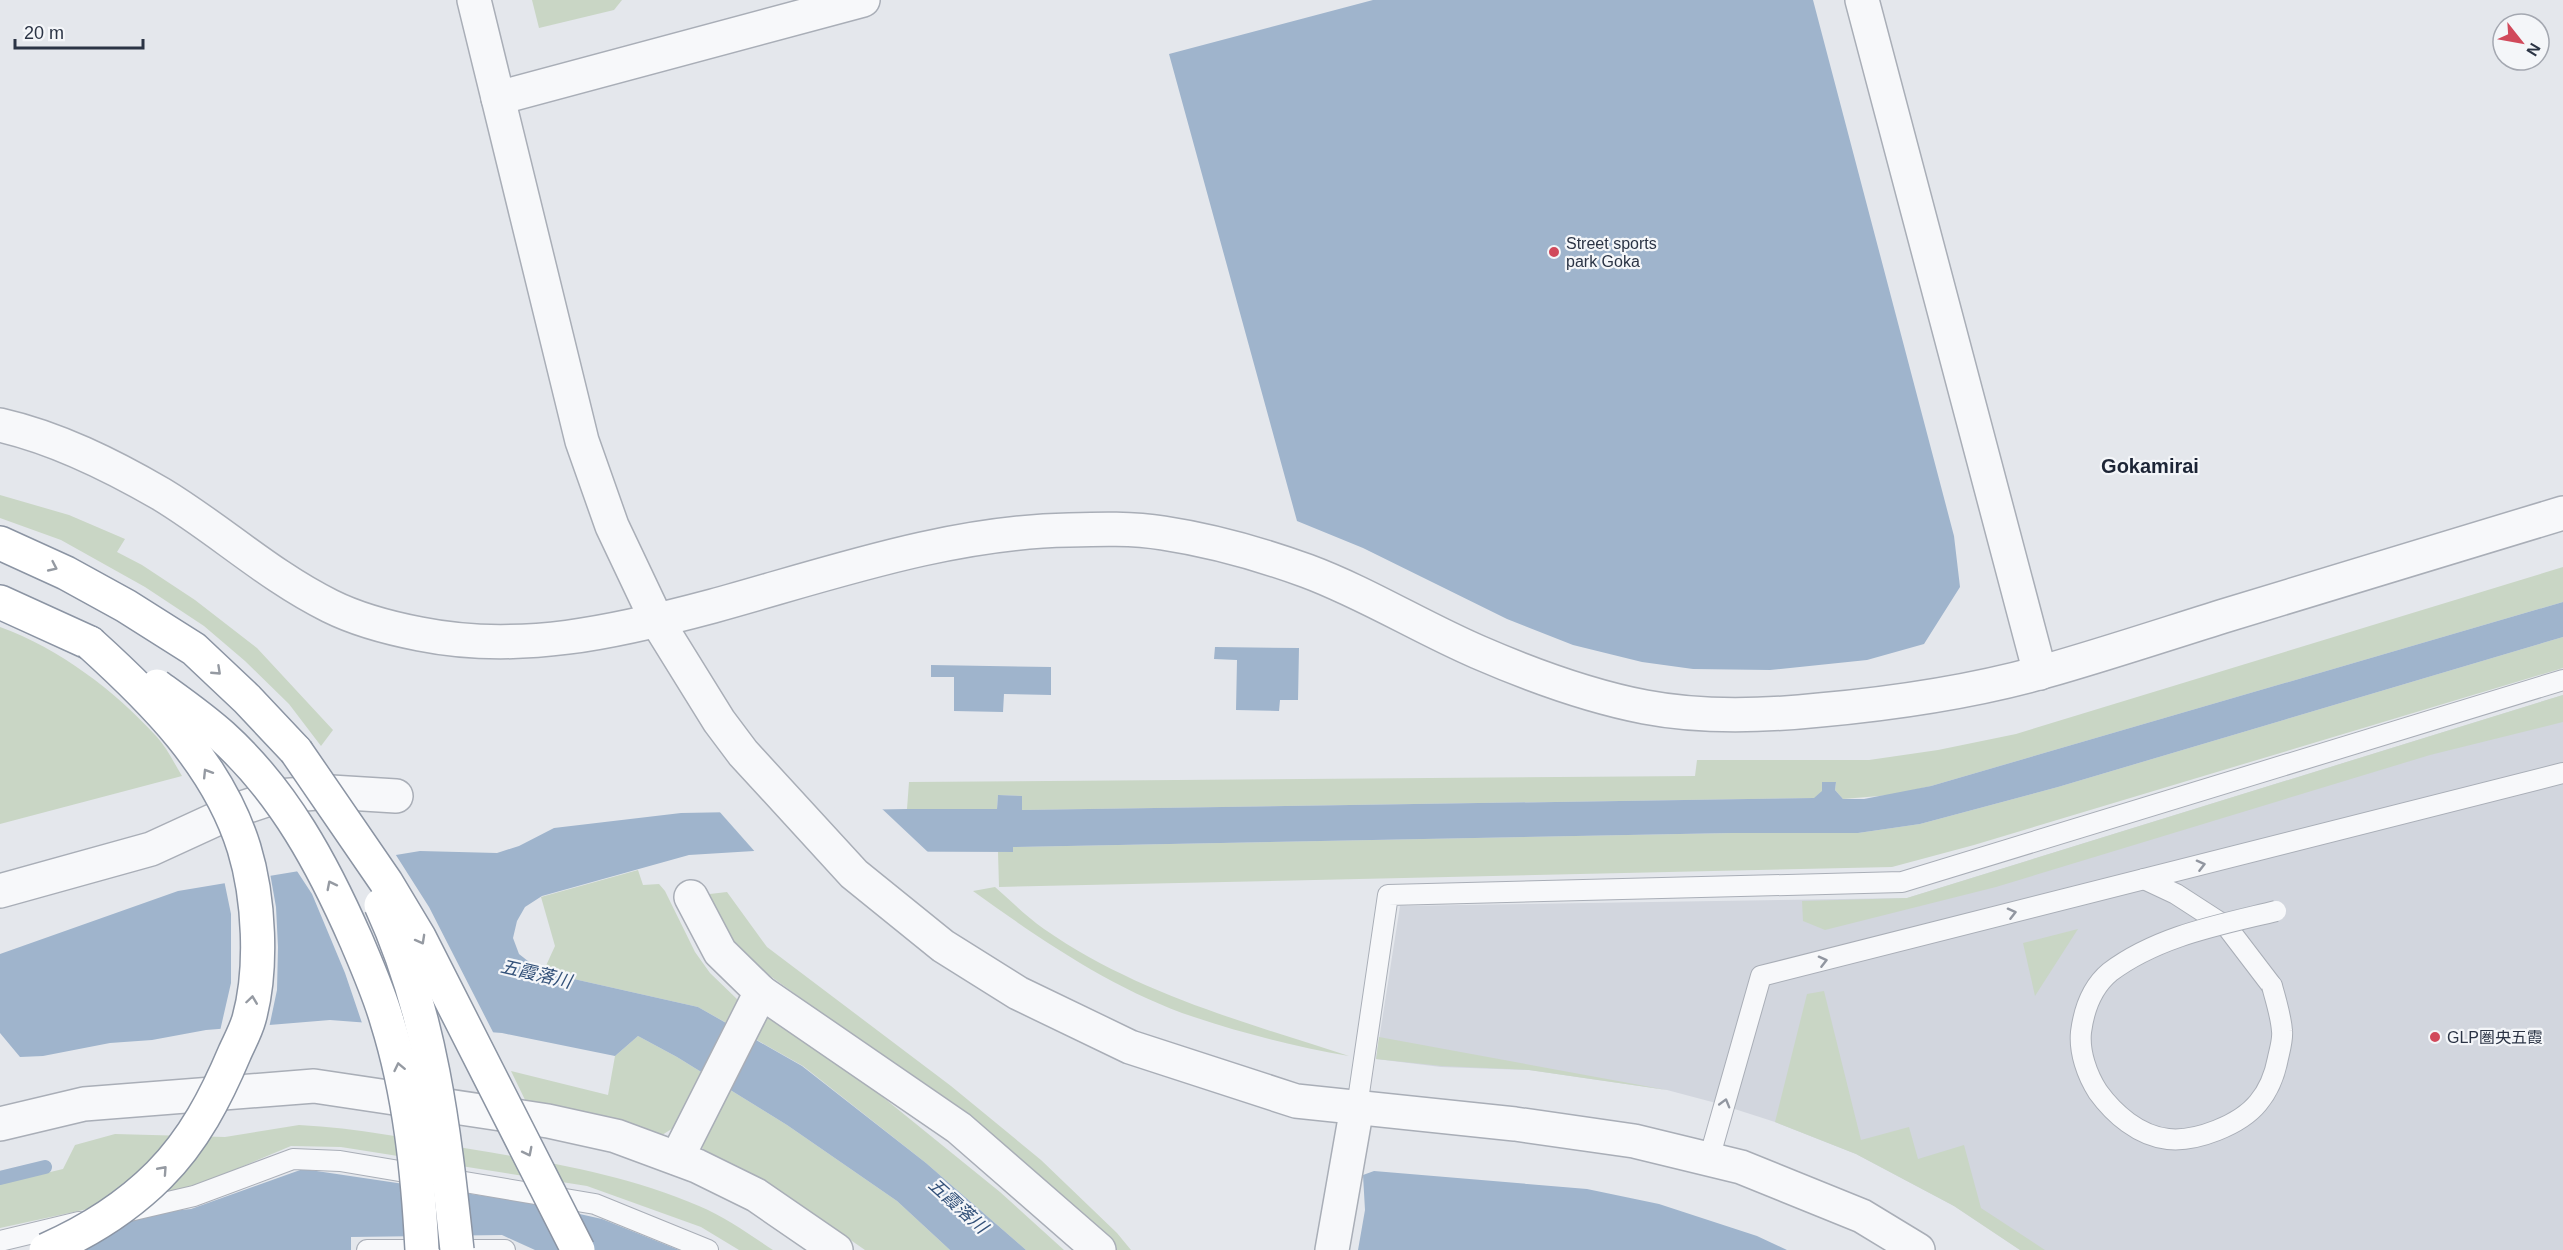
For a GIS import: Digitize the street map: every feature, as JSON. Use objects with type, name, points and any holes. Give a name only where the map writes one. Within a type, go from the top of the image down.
[{"type":"highway","points":[[0,543],[126,606],[194,649],[247,699],[296,751],[386,882],[419,937],[578,1250]]},
{"type":"highway","points":[[0,602],[90,643],[139,673],[222,736],[289,813],[311,848],[349,923],[387,1020],[408,1115],[420,1203],[422,1250]]},
{"type":"highway","points":[[46,1250],[74,1238],[122,1207],[160,1175],[200,1126],[249,1019],[258,957],[255,900],[244,847],[224,802],[206,770],[176,729],[138,686],[90,643]]},
{"type":"highway","points":[[296,751],[369,880],[395,935],[413,989],[438,1091],[457,1250]]},
{"type":"street","points":[[474,0],[582,441],[612,526],[657,621],[719,721],[762,774],[854,874],[943,946],[1018,993],[1130,1047],[1296,1101],[1515,1124],[1623,1140],[1741,1167],[1862,1216],[1917,1250]]},
{"type":"street","points":[[498,98],[863,0]]},
{"type":"street","points":[[1862,0],[2040,673]]},
{"type":"street","points":[[0,425],[90,456],[165,496],[301,591],[335,609],[370,622],[467,642],[504,643],[590,635],[657,621],[876,561],[1019,532],[1060,530],[1159,532],[1245,552],[1308,572],[1488,656],[1552,681],[1646,707],[1720,714],[1772,715],[1895,704],[2040,673],[2563,513]]},
{"type":"street","points":[[0,891],[151,849],[236,810],[278,796],[331,792],[396,796]]},
{"type":"street","points":[[691,897],[720,952],[761,992],[959,1128],[1099,1250]]},
{"type":"street","points":[[677,1158],[761,992]]},
{"type":"street","points":[[0,1124],[84,1104],[314,1086],[548,1121],[616,1136],[697,1166],[756,1195],[836,1250]]},
{"type":"street","points":[[1332,1250],[1357,1107]]},
{"type":"lane","points":[[1357,1107],[1388,895],[1902,882],[2563,681]]},
{"type":"lane","points":[[1709,1159],[1761,976],[2563,773]]},
{"type":"lane","points":[[2144,879],[2176,894],[2227,927],[2272,986],[2283,1033],[2275,1074],[2258,1104],[2230,1125],[2199,1137],[2167,1139],[2137,1128],[2110,1110],[2091,1081],[2080,1043],[2083,1017],[2091,995],[2108,974],[2135,956],[2188,933],[2276,911]]},
{"type":"lane","points":[[0,1241],[194,1196],[293,1159],[340,1161],[595,1204],[708,1250]]},
{"type":"lane","points":[[367,1250],[505,1250]]},
{"type":"shaded area","points":[[2563,695],[2563,1250],[2020,1250],[1954,1206],[1856,1154],[1775,1122],[1716,1103],[1667,1090],[1529,1070],[1441,1067],[1376,1059],[1400,906],[1907,898]]},
{"type":"green space","points":[[532,0],[622,0],[614,10],[539,28]]},
{"type":"green space","points":[[0,495],[69,515],[125,539],[117,552],[142,565],[195,600],[257,648],[333,730],[321,746],[289,704],[245,661],[204,626],[145,587],[61,540],[0,518]]},
{"type":"green space","points":[[2563,567],[2563,602],[1931,786],[1891,795],[1843,799],[1835,790],[1836,782],[1815,798],[1022,810],[1022,796],[998,795],[997,809],[907,809],[909,782],[1695,776],[1697,760],[1869,760],[1938,750],[2016,734]]},
{"type":"green space","points":[[0,627],[65,659],[104,687],[157,737],[182,776],[0,824]]},
{"type":"green space","points":[[2563,637],[2563,668],[1974,845],[1892,867],[999,887],[998,852],[1013,852],[1012,847],[1732,833],[1858,833],[1920,824],[2058,787]]},
{"type":"green space","points":[[2563,695],[2563,722],[2430,755],[1996,887],[1825,930],[1803,921],[1802,901],[1907,898]]},
{"type":"green space","points":[[638,870],[643,885],[659,884],[665,891],[695,952],[710,973],[738,1000],[738,1005],[780,1024],[879,1094],[1000,1192],[1064,1250],[1026,1250],[926,1163],[803,1066],[698,1007],[556,975],[544,970],[555,946],[541,897]]},
{"type":"green space","points":[[995,887],[1044,929],[1116,971],[1192,1004],[1349,1056],[1232,1029],[1164,1006],[1135,993],[1079,962],[1025,928],[973,891]]},
{"type":"green space","points":[[727,892],[767,947],[951,1086],[1041,1160],[1117,1233],[1131,1250],[1112,1250],[899,1069],[758,967],[736,945],[701,895]]},
{"type":"green space","points":[[2078,929],[2035,996],[2023,943]]},
{"type":"green space","points":[[1824,991],[1861,1140],[1909,1127],[1918,1159],[1964,1145],[1981,1208],[2045,1250],[2020,1250],[1954,1206],[1856,1154],[1775,1122],[1807,994]]},
{"type":"green space","points":[[638,1036],[677,1057],[787,1125],[897,1201],[950,1250],[865,1250],[768,1183],[703,1151],[700,1134],[678,1125],[662,1135],[575,1110],[527,1104],[511,1071],[608,1095],[615,1056]]},
{"type":"green space","points":[[1379,1037],[1667,1090],[1529,1070],[1442,1066],[1376,1059]]},
{"type":"green space","points":[[299,1125],[406,1138],[557,1164],[615,1177],[709,1210],[773,1250],[739,1250],[701,1227],[587,1186],[341,1147],[291,1146],[198,1185],[0,1228],[0,1184],[63,1169],[75,1145],[115,1134],[225,1137]]},
{"type":"water","points":[[1373,0],[1813,0],[1954,536],[1960,587],[1924,644],[1867,660],[1770,670],[1693,669],[1642,662],[1573,645],[1507,619],[1363,548],[1297,521],[1169,54]]},
{"type":"water","name":"五霞落川","points":[[2563,602],[2563,637],[2058,787],[1920,824],[1858,833],[1732,833],[1013,847],[1013,852],[754,851],[689,855],[542,896],[525,907],[517,921],[513,938],[519,954],[533,965],[556,975],[698,1007],[802,1066],[926,1163],[1026,1250],[950,1250],[897,1201],[787,1125],[677,1057],[638,1036],[615,1056],[502,1033],[330,1020],[206,1030],[152,1040],[110,1043],[43,1056],[20,1057],[0,1033],[0,954],[178,891],[420,851],[497,853],[519,846],[554,828],[681,813],[997,809],[998,795],[1022,796],[1022,810],[1814,798],[1822,791],[1822,782],[1836,782],[1835,790],[1843,799],[1864,799],[1931,786]]},
{"type":"water","points":[[1215,647],[1299,648],[1298,700],[1280,700],[1279,711],[1236,710],[1237,660],[1214,659]]},
{"type":"water","points":[[931,665],[1051,667],[1051,695],[1004,694],[1003,712],[954,711],[954,677],[931,677]]},
{"type":"water","points":[[303,1169],[526,1202],[602,1219],[679,1250],[535,1250],[502,1235],[351,1237],[351,1250],[30,1250],[162,1212],[191,1209]]},
{"type":"water","points":[[1374,1171],[1587,1189],[1659,1204],[1757,1236],[1787,1250],[1358,1250],[1365,1210],[1363,1175]]},
{"type":"pier","points":[[879,806],[930,854],[757,854],[718,810]]},
{"type":"pier","points":[[394,852],[429,907],[495,1036],[363,1026],[345,973],[312,894],[295,868]]},
{"type":"pier","points":[[270,873],[276,907],[278,947],[277,990],[269,1028],[220,1031],[231,983],[231,914],[224,880]]},
{"type":"waterway","points":[[0,1178],[45,1167]]},
{"type":"place","name":"Street sports park Goka","points":[[1554,252]]},
{"type":"place","name":"GLP圏央五霞","points":[[2435,1037]]},
{"type":"district","name":"Gokamirai","points":[[2150,466]]}]
